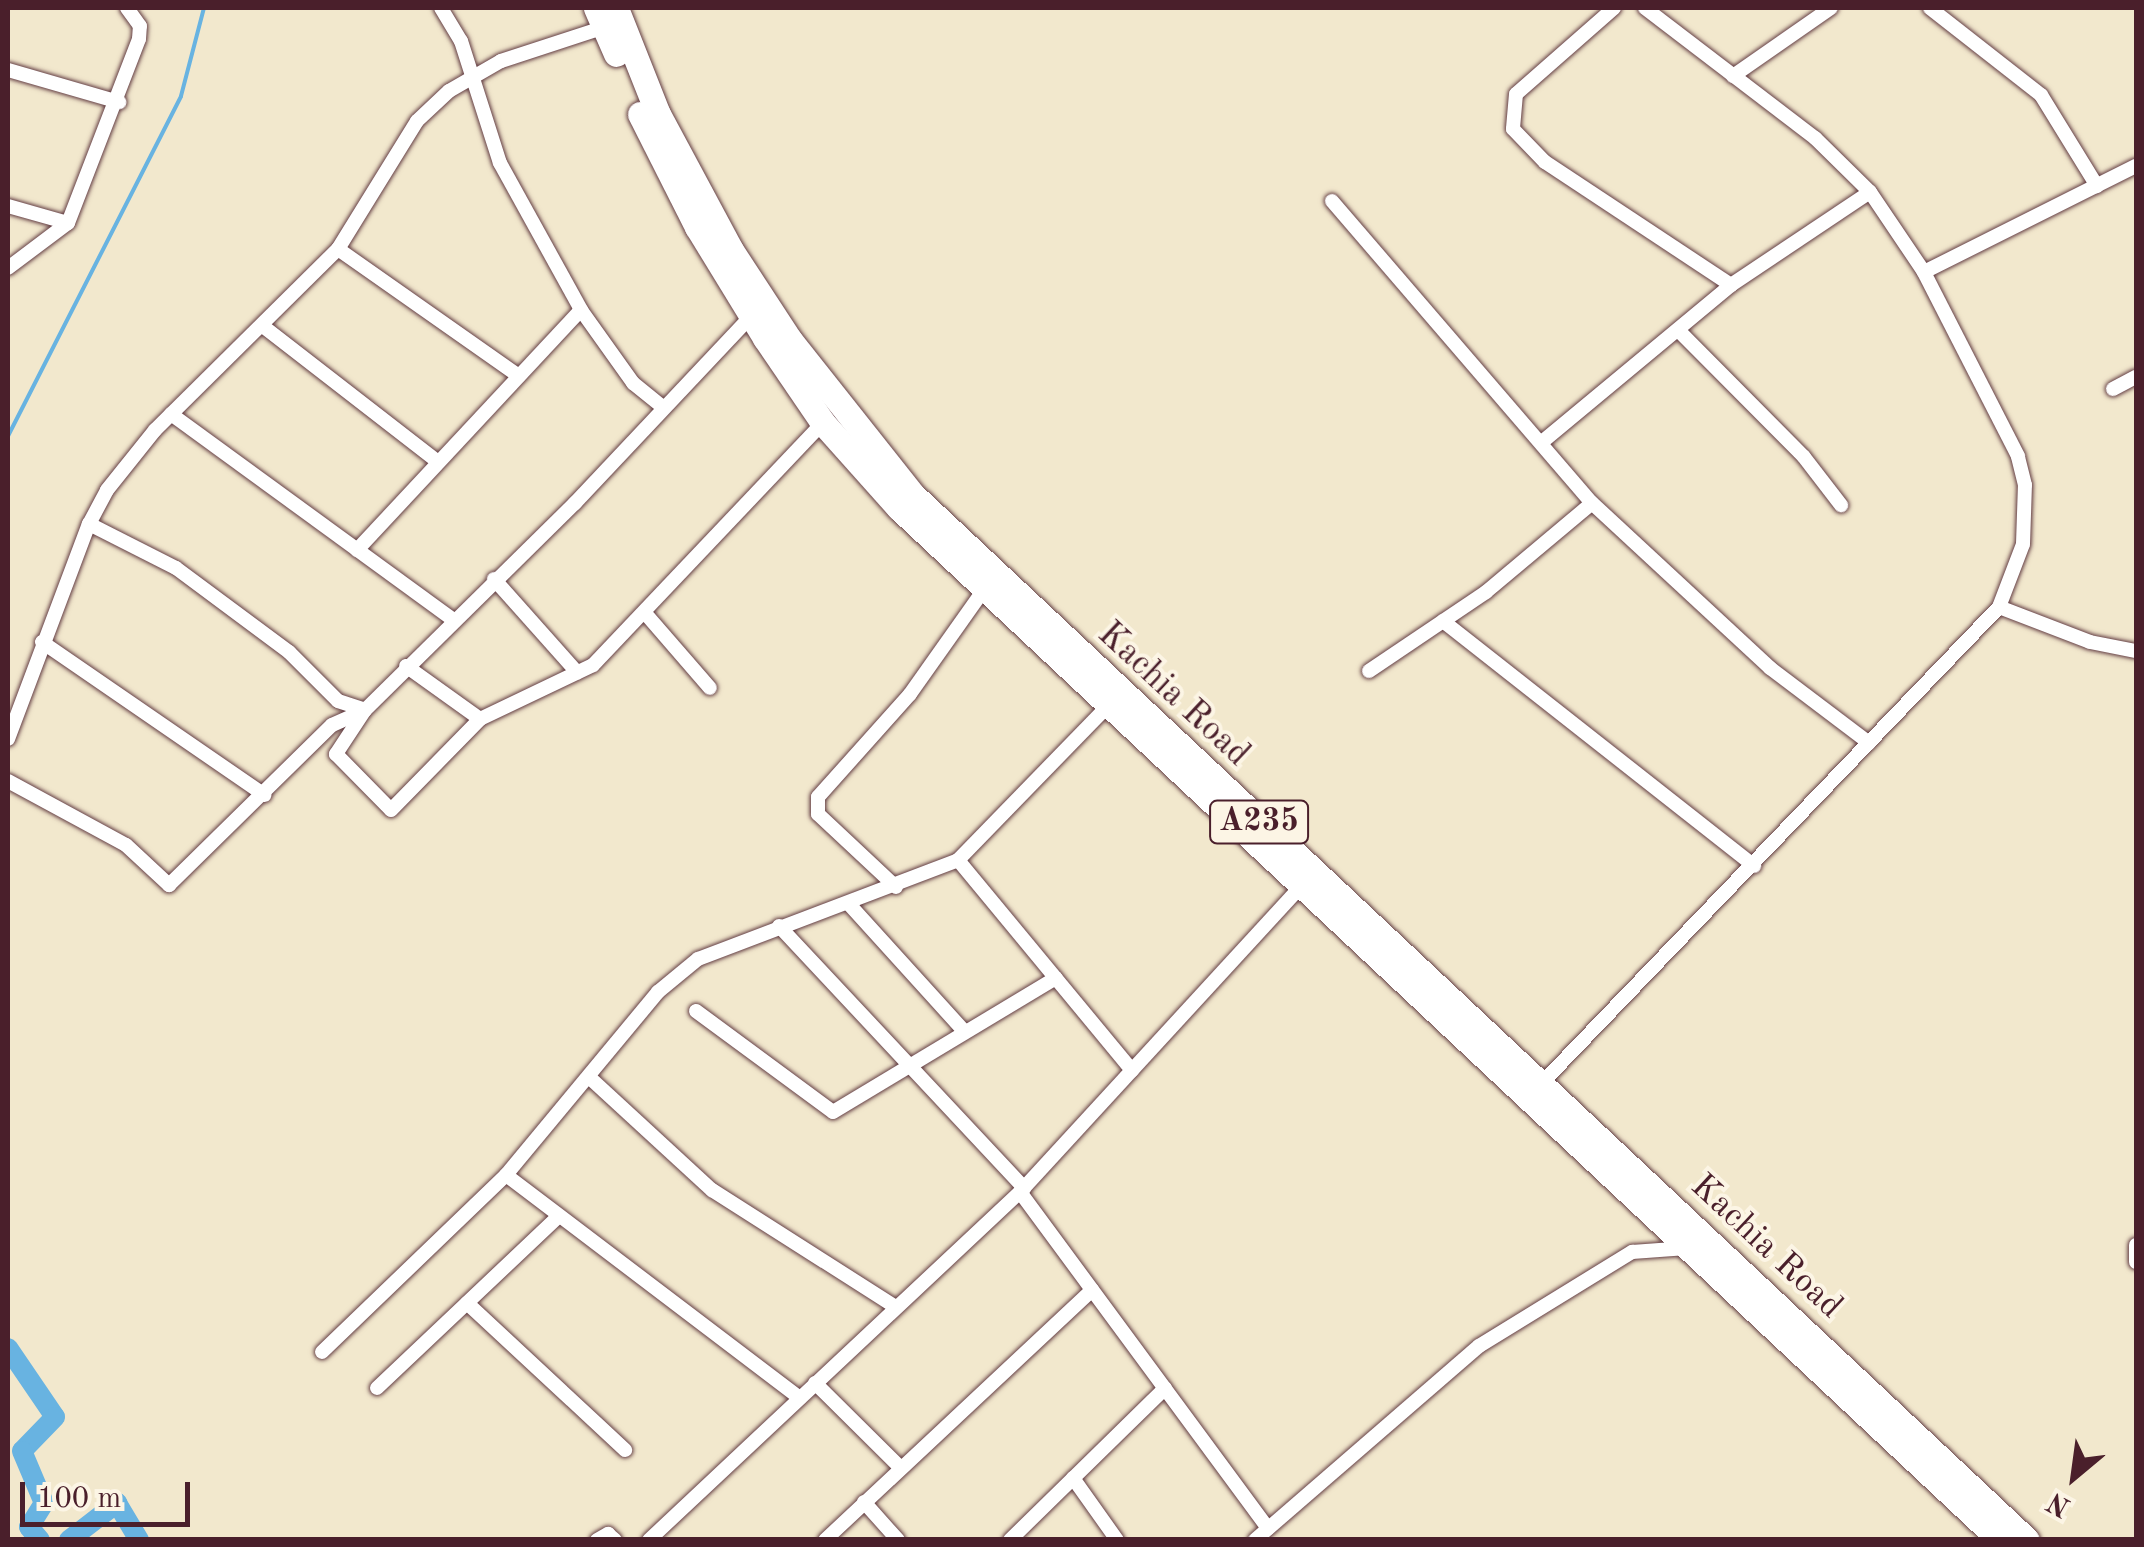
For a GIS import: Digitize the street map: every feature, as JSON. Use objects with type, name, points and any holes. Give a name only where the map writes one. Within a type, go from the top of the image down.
[{"type":"highway","name":"Kachia Road","points":[[606,14],[669,177],[751,316],[823,423],[983,591],[2000,1540]]},
{"type":"highway","name":"Kachia Road","points":[[606,14],[731,250],[790,340],[885,462],[993,576],[2027,1540]]},
{"type":"street","points":[[8,268],[68,223],[119,102],[140,39],[140,26],[127,8]]},
{"type":"street","points":[[441,8],[473,74],[500,163],[581,310],[633,383],[663,408]]},
{"type":"street","points":[[1614,8],[1516,94],[1513,129],[1545,162],[1731,284]]},
{"type":"street","points":[[1541,1084],[2000,606],[2023,544],[2018,456],[1924,272],[1870,192],[1815,138],[1645,8]]},
{"type":"street","points":[[1734,76],[1830,8]]},
{"type":"street","points":[[1930,8],[2041,95],[2097,186]]},
{"type":"street","points":[[8,739],[42,642],[89,524],[107,490],[170,414],[264,328],[338,249],[417,121],[473,74],[606,14]]},
{"type":"street","points":[[8,70],[119,102]]},
{"type":"street","points":[[1924,272],[2136,166]]},
{"type":"street","points":[[1542,442],[1731,284],[1870,192]]},
{"type":"street","points":[[1332,201],[1592,503],[1770,668],[1869,743]]},
{"type":"street","points":[[8,206],[68,223]]},
{"type":"street","points":[[338,249],[518,376]]},
{"type":"street","points":[[357,550],[581,310]]},
{"type":"street","points":[[751,316],[406,666],[365,710],[336,754],[391,810],[480,719],[609,652],[823,423]]},
{"type":"street","points":[[264,328],[438,462]]},
{"type":"street","points":[[1679,331],[1804,457],[1841,505]]},
{"type":"street","points":[[2114,389],[2136,378]]},
{"type":"street","points":[[170,414],[452,619]]},
{"type":"street","points":[[1369,671],[1443,621],[1592,503]]},
{"type":"street","points":[[89,524],[176,568],[290,652],[338,701],[365,710]]},
{"type":"street","points":[[494,579],[577,672]]},
{"type":"street","points":[[896,887],[818,814],[818,797],[910,694],[983,591]]},
{"type":"street","points":[[2000,606],[2090,642],[2136,651]]},
{"type":"street","points":[[646,613],[710,688]]},
{"type":"street","points":[[1443,621],[1754,866]]},
{"type":"street","points":[[42,642],[265,794]]},
{"type":"street","points":[[406,666],[480,719]]},
{"type":"street","points":[[322,1352],[506,1175],[658,992],[698,959],[896,887],[958,860],[1107,707]]},
{"type":"street","points":[[8,781],[126,845],[169,885],[332,725],[365,710]]},
{"type":"street","points":[[958,860],[1132,1070]]},
{"type":"street","points":[[649,1540],[1022,1190],[1300,887]]},
{"type":"street","points":[[848,903],[963,1030]]},
{"type":"street","points":[[780,926],[1022,1190],[1268,1528]]},
{"type":"street","points":[[696,1010],[833,1112],[963,1030],[1056,978]]},
{"type":"street","points":[[590,1078],[712,1190],[896,1308]]},
{"type":"street","points":[[506,1175],[800,1398]]},
{"type":"street","points":[[377,1388],[558,1217]]},
{"type":"street","points":[[2136,1245],[2136,1262]]},
{"type":"street","points":[[1255,1540],[1479,1346],[1632,1252],[1688,1248]]},
{"type":"street","points":[[826,1540],[1092,1290]]},
{"type":"street","points":[[467,1303],[625,1450]]},
{"type":"street","points":[[815,1383],[900,1467]]},
{"type":"street","points":[[1010,1540],[1164,1388]]},
{"type":"street","points":[[1073,1478],[1117,1540]]},
{"type":"street","points":[[864,1502],[898,1540]]},
{"type":"street","points":[[597,1540],[608,1534],[615,1540]]},
{"type":"waterway","points":[[8,436],[181,96],[204,8]]},
{"type":"waterway","points":[[8,1348],[55,1417],[22,1451],[44,1503],[29,1527],[40,1540]]},
{"type":"waterway","points":[[69,1540],[117,1503],[139,1540]]}]
